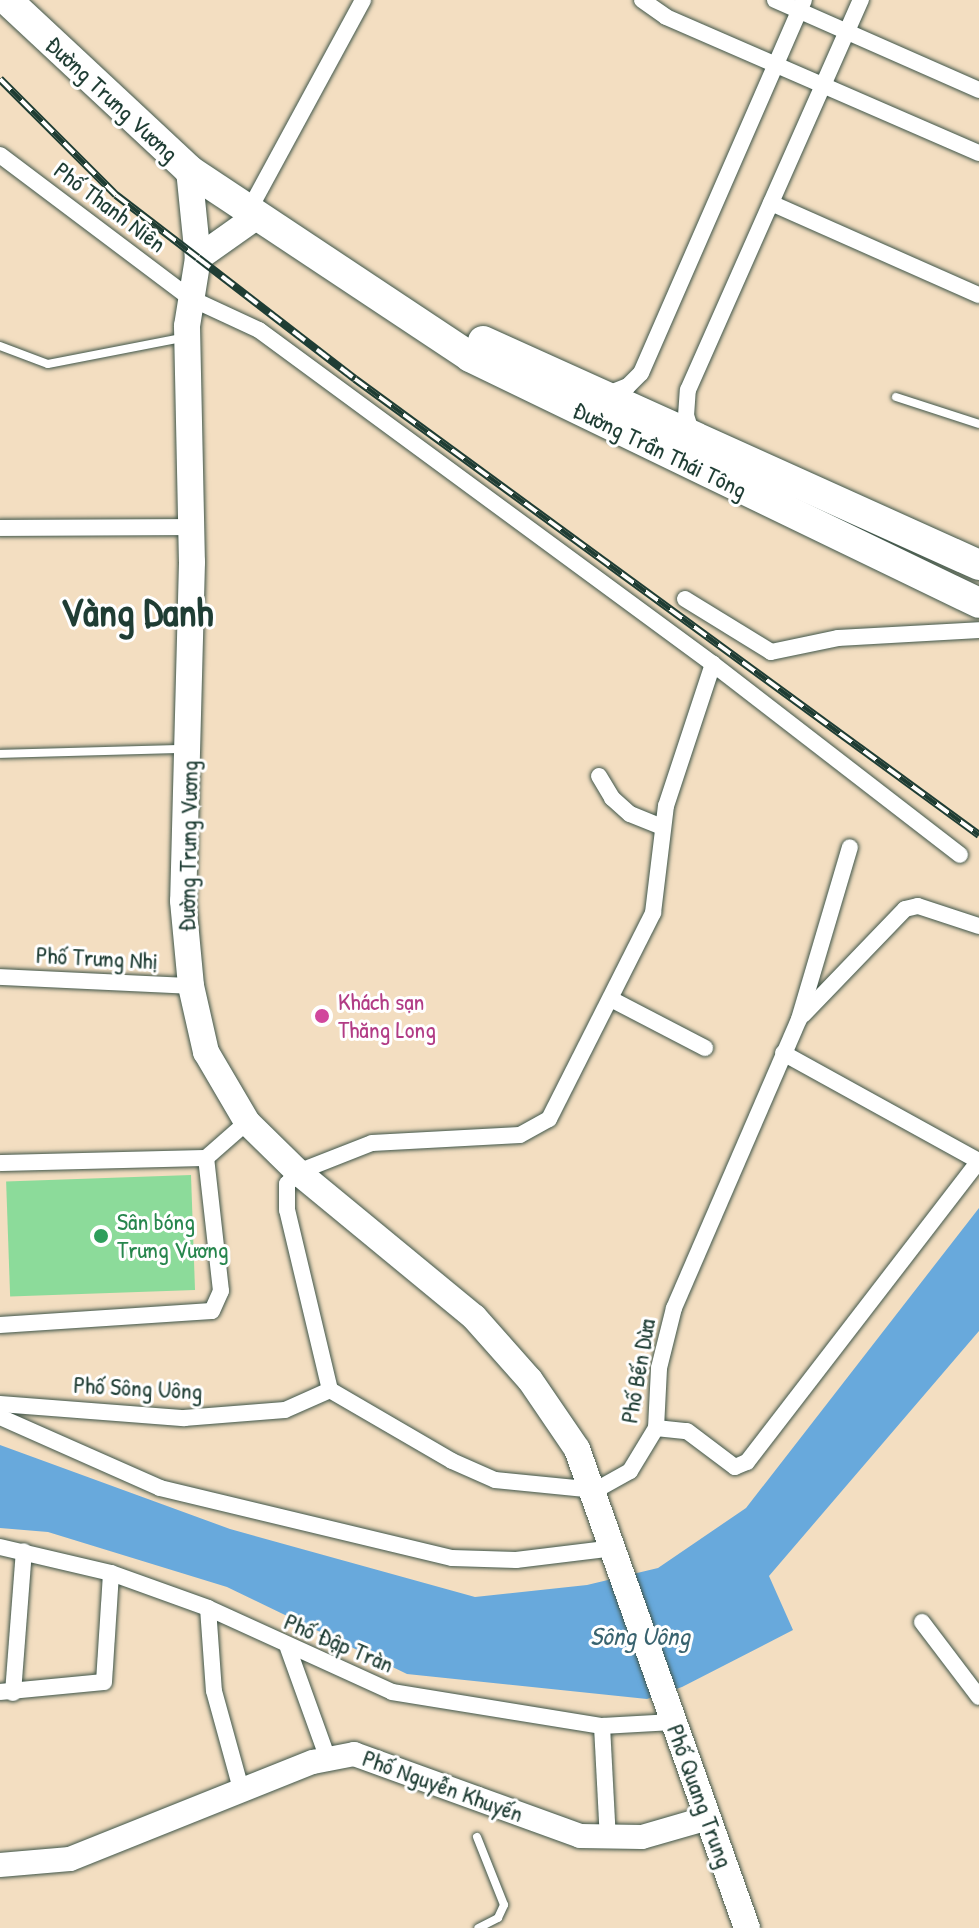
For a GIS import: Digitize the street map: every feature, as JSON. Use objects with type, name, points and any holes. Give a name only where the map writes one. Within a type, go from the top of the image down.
[{"type":"highway","name":"Đường Trưng Vương","points":[[7,0],[189,170]]},
{"type":"highway","name":"Đường Trần Thái Tông","points":[[189,170],[470,357],[979,603]]},
{"type":"highway","name":"Đường Trần Thái Tông","points":[[352,277],[602,397],[979,565]]},
{"type":"main road","name":"Đường Trưng Vương","points":[[189,170],[198,258],[190,298],[187,337],[192,527],[183,901],[191,986],[206,1052],[247,1122],[298,1172],[438,1284],[503,1347],[577,1449],[596,1490],[616,1555]]},
{"type":"main road","points":[[198,258],[252,214]]},
{"type":"main road","name":"Phố Quang Trung","points":[[616,1555],[662,1694],[747,1928]]},
{"type":"main road","name":"Phố Quang Trung","points":[[737,1898],[769,1928]]},
{"type":"street","points":[[252,214],[363,0]]},
{"type":"street","points":[[642,0],[666,17],[979,153]]},
{"type":"street","points":[[775,0],[802,6],[846,32],[979,90]]},
{"type":"street","points":[[694,439],[686,416],[688,390],[861,0]]},
{"type":"street","points":[[602,397],[628,386],[641,373],[802,6]]},
{"type":"street","name":"Phố Thanh Niên","points":[[0,155],[190,298],[259,330],[713,664],[960,855]]},
{"type":"street","points":[[771,203],[979,295]]},
{"type":"street","points":[[0,528],[192,527]]},
{"type":"street","points":[[685,599],[771,652],[847,637],[979,630]]},
{"type":"street","points":[[596,1490],[519,1484],[474,1472],[330,1390],[287,1210],[287,1184],[298,1172],[372,1143],[520,1135],[536,1130],[558,1107],[653,913],[663,827],[672,782],[713,664]]},
{"type":"street","points":[[599,776],[630,814],[663,827]]},
{"type":"street","points":[[799,1019],[850,847]]},
{"type":"street","points":[[799,1019],[905,909],[918,906],[979,926]]},
{"type":"street","name":"Phố Trưng Nhị","points":[[0,977],[191,986]]},
{"type":"street","points":[[611,999],[705,1048]]},
{"type":"street","name":"Phố Bến Dừa","points":[[596,1490],[630,1471],[656,1428],[659,1368],[674,1308],[799,1019]]},
{"type":"street","points":[[656,1428],[687,1431],[735,1467],[747,1462],[979,1161],[783,1053]]},
{"type":"street","points":[[0,1163],[206,1158],[247,1122]]},
{"type":"street","points":[[0,1325],[212,1311],[221,1291],[206,1158]]},
{"type":"street","name":"Phố Sông Uông","points":[[0,1404],[184,1418],[285,1410],[330,1390]]},
{"type":"street","points":[[0,1417],[160,1488],[452,1558],[516,1560],[616,1555]]},
{"type":"street","name":"Phố Đập Tràn","points":[[0,1547],[111,1573],[208,1608],[288,1648],[392,1692],[602,1726],[673,1722]]},
{"type":"street","points":[[24,1551],[6,1693],[104,1682],[111,1573]]},
{"type":"street","points":[[208,1608],[214,1691],[242,1793]]},
{"type":"street","points":[[922,1622],[979,1697]]},
{"type":"street","points":[[288,1648],[328,1759]]},
{"type":"street","points":[[602,1726],[608,1839]]},
{"type":"street","name":"Phố Nguyễn Khuyến","points":[[0,1865],[70,1859],[328,1759],[354,1754],[580,1836],[608,1839],[642,1837],[708,1818]]},
{"type":"lane","points":[[0,346],[48,364],[187,337]]},
{"type":"lane","points":[[896,397],[979,424]]},
{"type":"lane","points":[[0,754],[189,748]]},
{"type":"lane","points":[[477,1837],[504,1905],[498,1918],[478,1928]]},
{"type":"green space","name":"Sân bóng Trưng Vương","points":[[191,1175],[195,1290],[10,1296],[6,1181]]},
{"type":"water","name":"Sông Uông","points":[[979,1208],[979,1331],[769,1576],[793,1630],[682,1687],[647,1699],[407,1674],[227,1587],[48,1532],[0,1528],[0,1445],[230,1529],[475,1597],[587,1585],[658,1568],[746,1508]]},
{"type":"railway","points":[[0,79],[116,195],[355,379],[979,835]]},
{"type":"place","name":"Khách sạn Thăng Long","points":[[322,1016]]},
{"type":"place","name":"Sân bóng Trưng Vương","points":[[101,1236]]},
{"type":"district","name":"Vàng Danh","points":[[137,611]]}]
